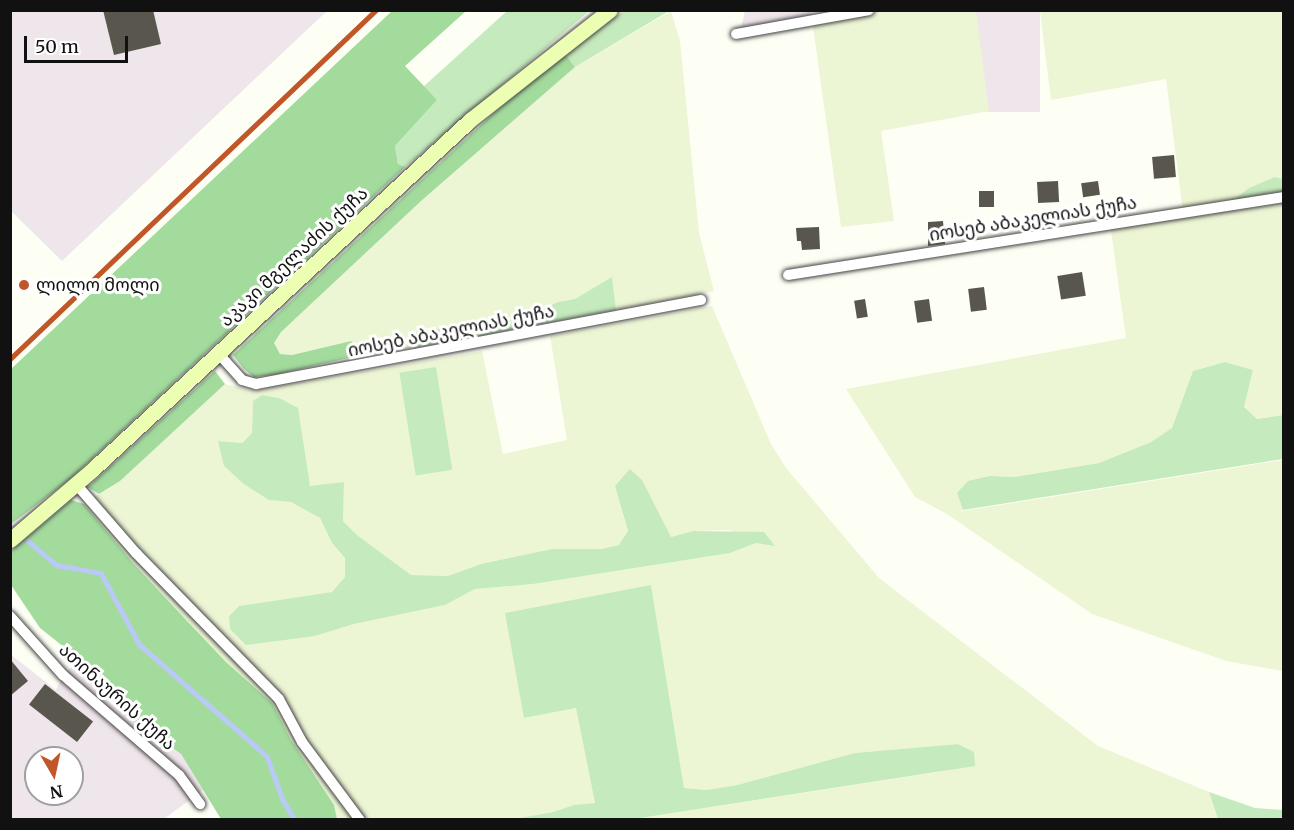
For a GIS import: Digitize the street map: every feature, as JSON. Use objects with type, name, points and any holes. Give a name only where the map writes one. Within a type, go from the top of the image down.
[{"type":"street","name":"აკაკი მგელაძის ქუჩა","points":[[10,540],[76,484],[470,120],[610,10]]},
{"type":"street","points":[[736,34],[869,10]]},
{"type":"street","name":"იოსებ აბაკელიას ქუჩა","points":[[788,275],[1284,197]]},
{"type":"street","name":"იოსებ აბაკელიას ქუჩა","points":[[218,353],[242,380],[256,384],[701,300]]},
{"type":"street","points":[[76,484],[136,553],[279,699],[302,742],[360,819]]},
{"type":"street","name":"ათინაურის ქუჩა","points":[[10,616],[63,675],[179,775],[200,804]]},
{"type":"shaded area","points":[[10,11],[327,11],[62,261],[11,211]]},
{"type":"shaded area","points":[[745,11],[811,11],[812,20],[740,33]]},
{"type":"shaded area","points":[[976,11],[1040,11],[1040,112],[976,112]]},
{"type":"shaded area","points":[[10,654],[56,690],[63,675],[75,664],[84,663],[91,680],[126,715],[181,754],[203,790],[164,819],[12,819]]},
{"type":"green space","points":[[392,11],[466,11],[405,66],[437,100],[395,146],[398,164],[405,167],[69,480],[11,524],[11,369]]},
{"type":"green space","points":[[507,11],[589,11],[405,167],[398,164],[395,146],[437,100],[423,87]]},
{"type":"green space","points":[[624,11],[669,11],[575,67],[565,54]]},
{"type":"green space","points":[[671,11],[680,41],[699,233],[714,291],[616,310],[612,278],[575,299],[558,302],[518,319],[442,330],[425,328],[412,332],[414,349],[389,347],[361,355],[351,341],[292,355],[280,354],[274,343],[280,332],[421,201],[575,67]]},
{"type":"green space","points":[[869,11],[976,11],[989,111],[881,131],[894,221],[841,227],[812,20]]},
{"type":"green space","points":[[1040,11],[1283,11],[1283,179],[1275,177],[1265,182],[1283,197],[1283,415],[1257,419],[1244,407],[1253,370],[1225,362],[1193,371],[1172,428],[1151,442],[1099,463],[1015,477],[990,476],[957,493],[963,510],[956,512],[1283,460],[1283,671],[1226,661],[1092,614],[947,514],[915,497],[846,389],[1126,338],[1110,224],[1183,212],[1166,79],[1051,100]]},
{"type":"green space","points":[[565,54],[575,67],[421,201],[281,332],[274,343],[280,354],[292,355],[351,341],[361,355],[274,375],[254,377],[244,369],[233,355],[495,112]]},
{"type":"green space","points":[[1275,177],[1283,179],[1283,197],[1226,206],[1249,188]]},
{"type":"green space","points":[[612,277],[616,310],[414,349],[412,332],[518,319],[558,302],[575,299]]},
{"type":"green space","points":[[712,306],[771,444],[786,468],[879,578],[1098,746],[1209,792],[1218,819],[634,819],[939,772],[974,752],[958,744],[855,753],[737,785],[707,790],[684,788],[651,585],[524,718],[576,708],[595,803],[574,805],[553,812],[514,819],[337,819],[334,805],[291,740],[272,703],[226,662],[187,621],[132,562],[84,504],[120,481],[225,384],[253,391],[482,351],[503,454],[567,440],[550,336]],"holes":[[[262,395],[279,398],[310,487],[344,482],[343,521],[357,535],[411,575],[448,576],[481,564],[552,549],[601,549],[619,545],[628,532],[615,486],[663,523],[671,537],[693,531],[729,530],[775,545],[756,543],[730,553],[533,584],[475,589],[445,605],[354,624],[315,636],[229,616],[239,606],[332,592],[345,577],[345,558],[332,543],[320,518],[291,502],[269,500],[218,441],[242,443],[252,433],[253,401]]]},
{"type":"green space","points":[[1225,362],[1253,370],[1244,407],[1257,419],[1283,415],[1283,459],[963,510],[957,493],[968,481],[990,476],[1015,477],[1099,463],[1151,442],[1172,428],[1193,371]]},
{"type":"green space","points":[[436,367],[452,470],[416,476],[399,373]]},
{"type":"green space","points":[[215,371],[225,384],[120,481],[99,494],[88,487]]},
{"type":"green space","points":[[262,395],[279,398],[298,408],[310,486],[344,482],[343,521],[357,535],[411,575],[448,576],[481,564],[552,549],[601,549],[619,545],[628,531],[615,486],[630,469],[642,480],[671,537],[693,531],[764,532],[775,546],[756,543],[730,553],[533,584],[475,589],[445,605],[354,624],[315,636],[246,645],[230,629],[229,616],[239,606],[332,592],[345,577],[345,558],[332,543],[320,518],[291,502],[269,500],[244,484],[224,466],[218,441],[242,443],[252,433],[253,401]]},
{"type":"green space","points":[[71,500],[84,504],[132,562],[187,621],[226,662],[272,703],[291,740],[334,805],[337,819],[221,819],[181,754],[126,715],[91,680],[84,663],[40,628],[11,585],[11,551]]},
{"type":"green space","points":[[651,585],[684,788],[707,790],[737,785],[855,753],[958,744],[974,752],[975,766],[634,819],[514,819],[553,812],[574,805],[595,803],[576,708],[524,718],[505,613]]},
{"type":"green space","points":[[1209,792],[1255,808],[1283,810],[1283,819],[1218,819]]},
{"type":"building","points":[[103,10],[153,10],[161,44],[114,55]]},
{"type":"building","points":[[1174,155],[1176,177],[1154,179],[1152,157]]},
{"type":"building","points":[[1058,181],[1059,202],[1038,203],[1037,182]]},
{"type":"building","points":[[1098,181],[1100,195],[1083,197],[1081,183]]},
{"type":"building","points":[[979,191],[994,191],[994,207],[979,207]]},
{"type":"building","points":[[943,221],[945,244],[928,246],[928,222]]},
{"type":"building","points":[[819,227],[820,249],[802,250],[801,241],[797,241],[796,228]]},
{"type":"building","points":[[1082,272],[1086,296],[1061,300],[1057,276]]},
{"type":"building","points":[[984,287],[987,310],[971,312],[968,289]]},
{"type":"building","points":[[865,299],[868,317],[857,318],[854,301]]},
{"type":"building","points":[[929,299],[932,321],[917,323],[914,301]]},
{"type":"building","points":[[10,659],[28,681],[10,696]]},
{"type":"building","points":[[45,684],[93,722],[77,742],[29,704]]},
{"type":"waterway","points":[[28,541],[57,565],[101,573],[140,645],[267,756],[283,800],[295,820]]},
{"type":"railway","points":[[10,359],[376,10]]},
{"type":"place","name":"ლილო მოლი","points":[[24,285]]}]
